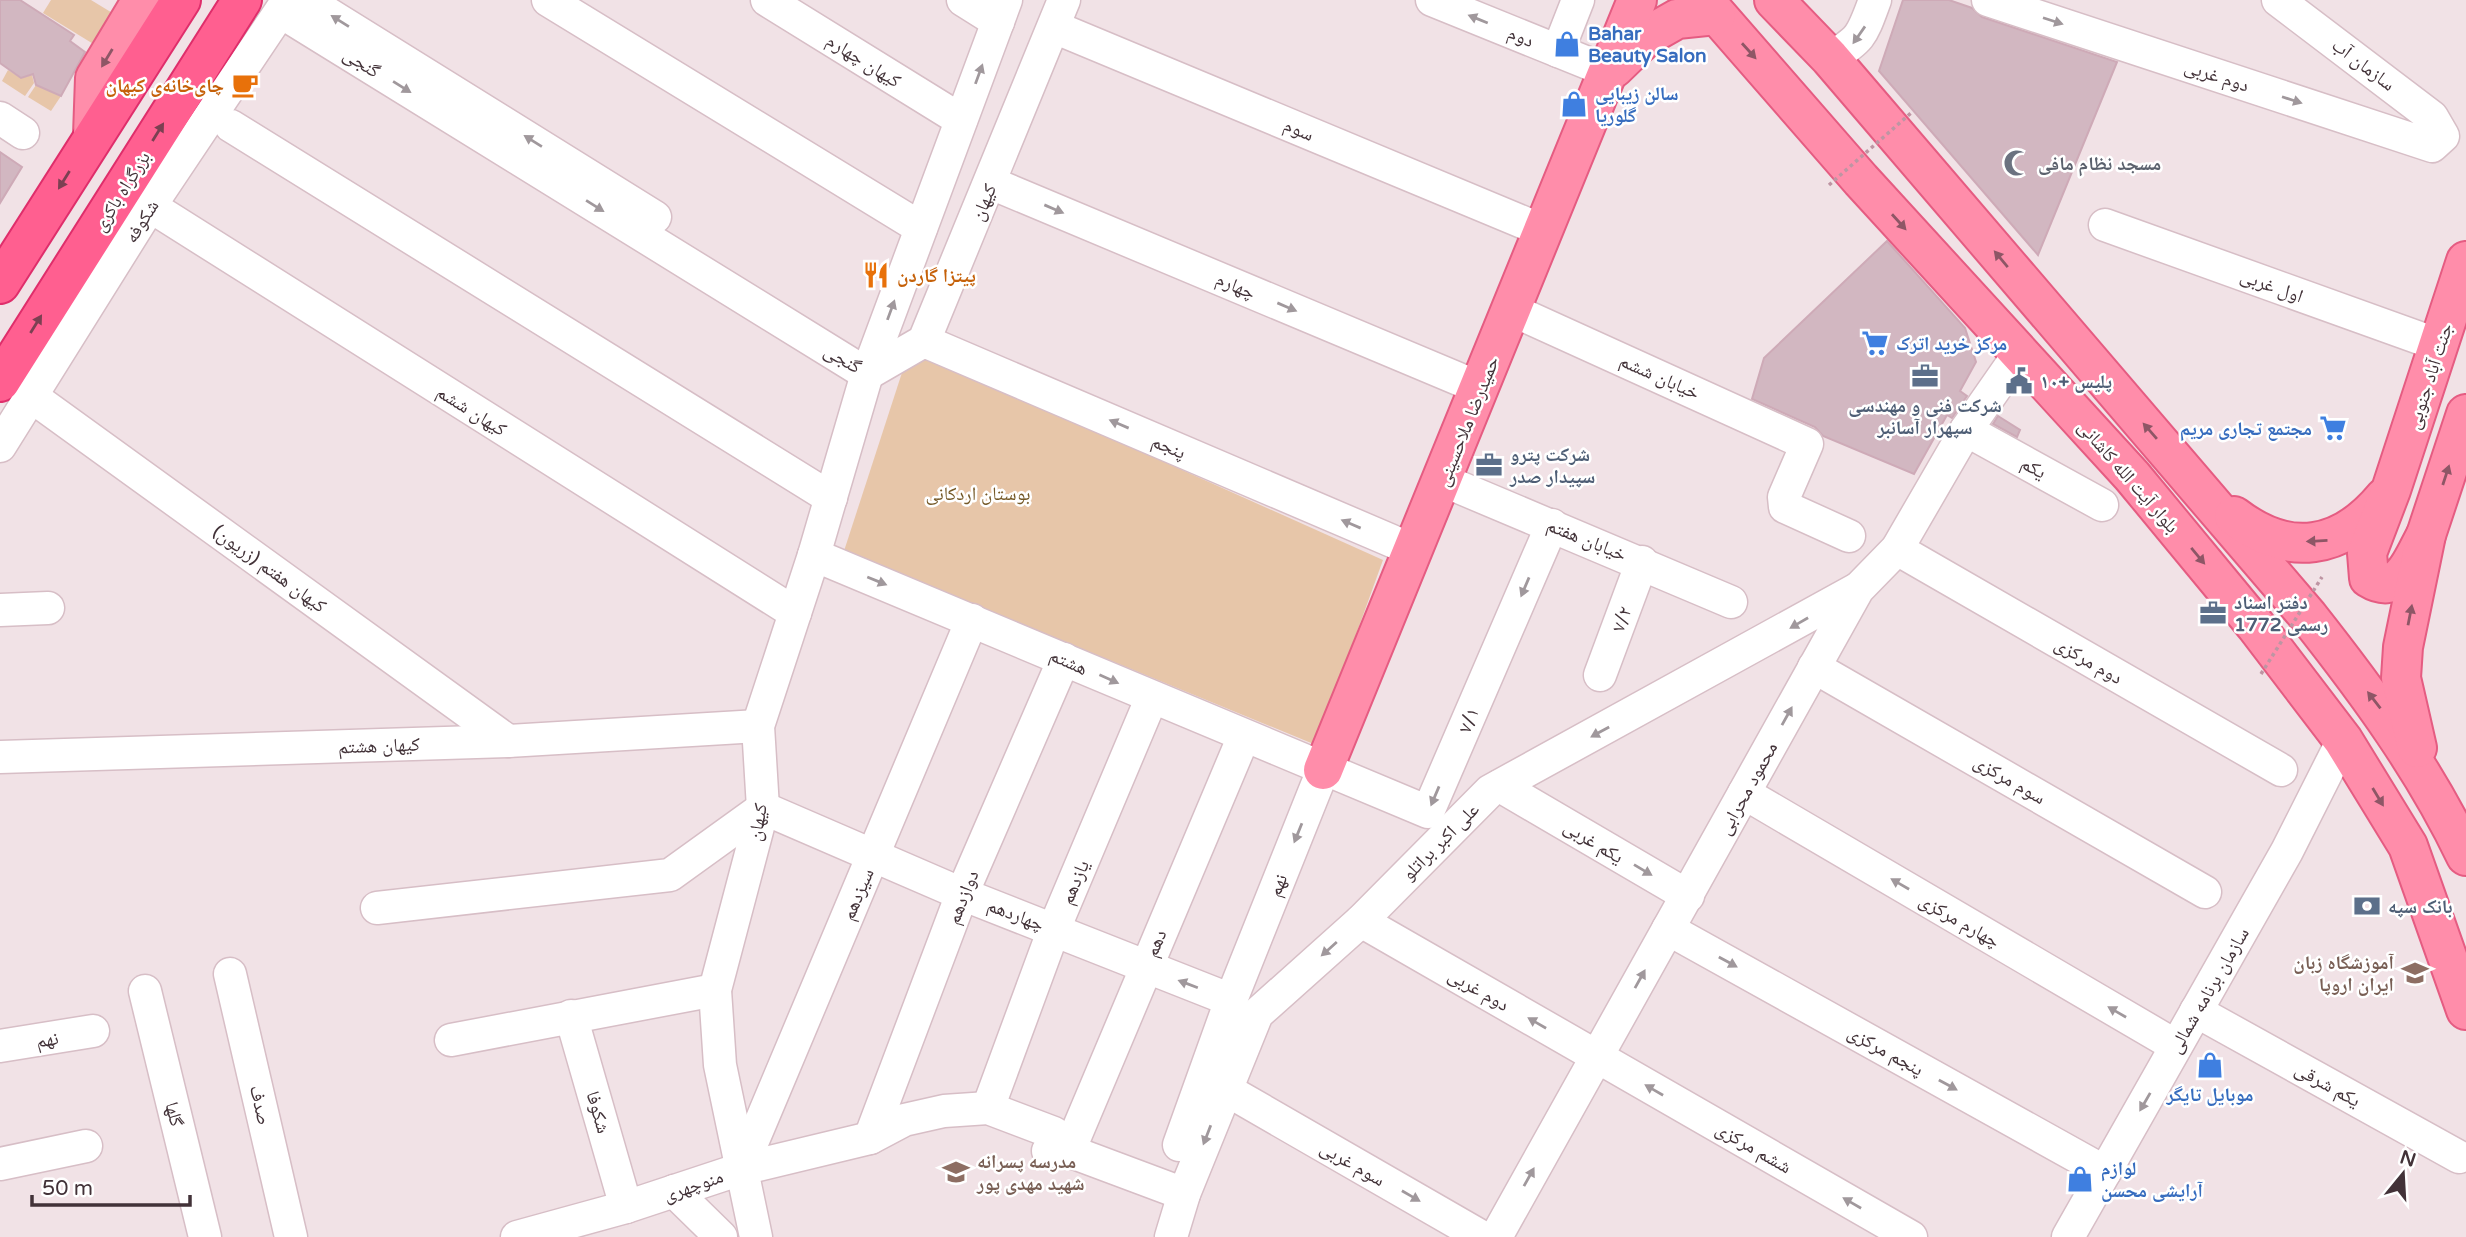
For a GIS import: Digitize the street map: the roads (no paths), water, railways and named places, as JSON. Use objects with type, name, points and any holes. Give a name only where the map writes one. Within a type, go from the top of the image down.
[{"type":"highway","points":[[0,284],[181,0]]},
{"type":"highway","name":"بزرگراه باکری","points":[[16,389],[242,0]]},
{"type":"main road","points":[[93,135],[95,78],[142,0]]},
{"type":"main road","name":"حمیدرضا ملاحسینی","points":[[1324,770],[1637,0]]},
{"type":"main road","points":[[1774,0],[1830,58],[2177,462],[2380,707],[2424,778],[2466,856]]},
{"type":"main road","points":[[1609,72],[1647,36],[1677,19],[1710,8]]},
{"type":"main road","name":"بلوار آیت الله کاشانی","points":[[1710,8],[2019,354],[2132,476],[2256,626],[2343,740],[2408,846],[2466,1010]]},
{"type":"main road","name":"جنت آباد جنوبی","points":[[2426,535],[2403,577],[2391,585],[2379,584],[2369,578],[2367,553],[2391,490],[2466,261]]},
{"type":"main road","points":[[2424,778],[2401,678],[2403,647],[2426,535],[2466,414]]},
{"type":"main road","points":[[2177,462],[2222,507],[2253,530],[2281,540],[2328,541],[2374,511],[2391,490]]},
{"type":"street","points":[[548,0],[921,228]]},
{"type":"street","name":"کیهان چهارم","points":[[767,0],[961,120]]},
{"type":"street","points":[[963,0],[1002,11]]},
{"type":"street","name":"دوم","points":[[1432,0],[1609,72]]},
{"type":"street","points":[[1558,51],[1578,0]]},
{"type":"street","points":[[1830,58],[1856,43],[1875,0]]},
{"type":"street","name":"دوم غربی","points":[[1988,0],[2432,146],[2443,136]]},
{"type":"street","name":"سازمان آب","points":[[2278,0],[2432,117],[2443,136]]},
{"type":"street","name":"شکوفه","points":[[0,446],[16,389],[150,206],[292,4]]},
{"type":"street","name":"گنجی","points":[[292,4],[867,374]]},
{"type":"street","name":"کیهان","points":[[756,1237],[720,1065],[715,990],[763,808],[758,726],[814,555],[867,374],[1002,11]]},
{"type":"street","name":"کیهان","points":[[924,341],[1059,14]]},
{"type":"street","name":"سوم","points":[[1059,14],[1544,231]]},
{"type":"street","points":[[231,125],[831,498]]},
{"type":"street","name":"چهارم","points":[[991,183],[1480,388]]},
{"type":"street","name":"کیهان ششم","points":[[150,206],[795,613]]},
{"type":"street","name":"اول غربی","points":[[2105,225],[2439,345]]},
{"type":"street","name":"خیابان ششم","points":[[1512,310],[1807,444],[1784,498],[1785,506],[1849,536]]},
{"type":"street","points":[[867,374],[924,341]]},
{"type":"street","name":"پنجم","points":[[924,341],[1413,550]]},
{"type":"street","name":"محمود محرابی","points":[[1496,1237],[1858,589],[1897,549],[1966,430],[2019,354]]},
{"type":"street","name":"کیهان هفتم (زریون)","points":[[16,389],[508,741]]},
{"type":"street","name":"یکم","points":[[1966,430],[2102,505]]},
{"type":"street","name":"خیابان هفتم","points":[[1442,480],[1552,524],[1731,602]]},
{"type":"street","name":"۷/۱","points":[[1324,770],[1428,812],[1552,524]]},
{"type":"street","name":"دوم مرکزی","points":[[1897,549],[2281,770]]},
{"type":"street","name":"هشتم","points":[[814,555],[1324,770]]},
{"type":"street","name":"۷/۲","points":[[1600,675],[1642,562]]},
{"type":"street","name":"علی اکبر براتلو","points":[[1171,1237],[1184,1194],[1257,1014],[1361,921],[1490,791],[1858,589]]},
{"type":"street","points":[[0,610],[48,608]]},
{"type":"street","name":"سیزدهم","points":[[741,1169],[972,620]]},
{"type":"street","name":"دوازدهم","points":[[870,1138],[962,894],[1064,659]]},
{"type":"street","name":"سوم مرکزی","points":[[1814,667],[2205,892]]},
{"type":"street","name":"یازدهم","points":[[988,1108],[1054,929],[1152,698]]},
{"type":"street","name":"کیهان هشتم","points":[[0,757],[508,741],[758,726]]},
{"type":"street","name":"دهم","points":[[1069,1151],[1144,967],[1244,736]]},
{"type":"street","name":"سازمان برنامه شمالی","points":[[2068,1237],[2287,850],[2343,740]]},
{"type":"street","name":"نهم","points":[[1179,1145],[1231,1000],[1324,770]]},
{"type":"street","name":"یکم غربی","points":[[1500,786],[1688,896]]},
{"type":"street","name":"چهارم مرکزی","points":[[1744,793],[2176,1046]]},
{"type":"street","points":[[377,908],[670,875],[763,808]]},
{"type":"street","name":"چهاردهم","points":[[763,808],[962,894],[1231,1000]]},
{"type":"street","name":"دوم غربی","points":[[1361,921],[1597,1057]]},
{"type":"street","name":"پنجم مرکزی","points":[[1668,929],[2105,1172]]},
{"type":"street","name":"صدف","points":[[230,974],[291,1237]]},
{"type":"street","points":[[451,1040],[715,990]]},
{"type":"street","name":"گلها","points":[[145,991],[205,1237]]},
{"type":"street","name":"یکم شرقی","points":[[2196,1011],[2459,1157]]},
{"type":"street","name":"شکوفا","points":[[571,1016],[626,1208]]},
{"type":"street","name":"نهم","points":[[0,1046],[93,1031]]},
{"type":"street","name":"ششم مرکزی","points":[[1597,1057],[1911,1237]]},
{"type":"street","name":"سوم غربی","points":[[1225,1089],[1482,1237]]},
{"type":"street","name":"منوچهری","points":[[517,1237],[626,1208],[741,1169],[870,1138],[904,1120],[944,1111],[988,1108],[1054,1133],[1069,1151]]},
{"type":"street","name":"منوچهری","points":[[870,1138],[905,1140],[960,1130],[991,1130],[1048,1151],[1069,1151],[1184,1194]]},
{"type":"street","points":[[0,1164],[86,1146]]},
{"type":"street","points":[[674,1191],[721,1237]]},
{"type":"place","name":"Bahar Beauty Salon","points":[[1567,44]]},
{"type":"place","name":"چای‌خانه‌ی کیهان","points":[[245,85]]},
{"type":"place","name":"سالن زیبایی گلوريا","points":[[1574,104]]},
{"type":"place","name":"مسجد نظام مافی","points":[[2017,163]]},
{"type":"place","name":"پیتزا گاردن","points":[[876,275]]},
{"type":"place","name":"مرکز خرید اترک","points":[[1875,343]]},
{"type":"place","name":"شرکت فنی و مهندسی سپهرار آسانبر","points":[[1925,376]]},
{"type":"place","name":"پلیس +۱۰","points":[[2019,381]]},
{"type":"place","name":"مجتمع تجاری مریم","points":[[2333,428]]},
{"type":"place","name":"شرکت پترو سپیدار صدر","points":[[1489,465]]},
{"type":"place","name":"دفتر اسناد رسمی 1772","points":[[2213,613]]},
{"type":"place","name":"بانک سپه","points":[[2367,906]]},
{"type":"place","name":"آموزشگاه زبان ایران اروپا","points":[[2415,973]]},
{"type":"place","name":"موبایل تایگر","points":[[2210,1065]]},
{"type":"place","name":"مدرسه پسرانه شهید مهدی پور","points":[[956,1172]]},
{"type":"place","name":"لوازم آرایشی محسن","points":[[2080,1179]]},
{"type":"park label","name":"بوستان اردکانی","points":[[978,493]]}]
